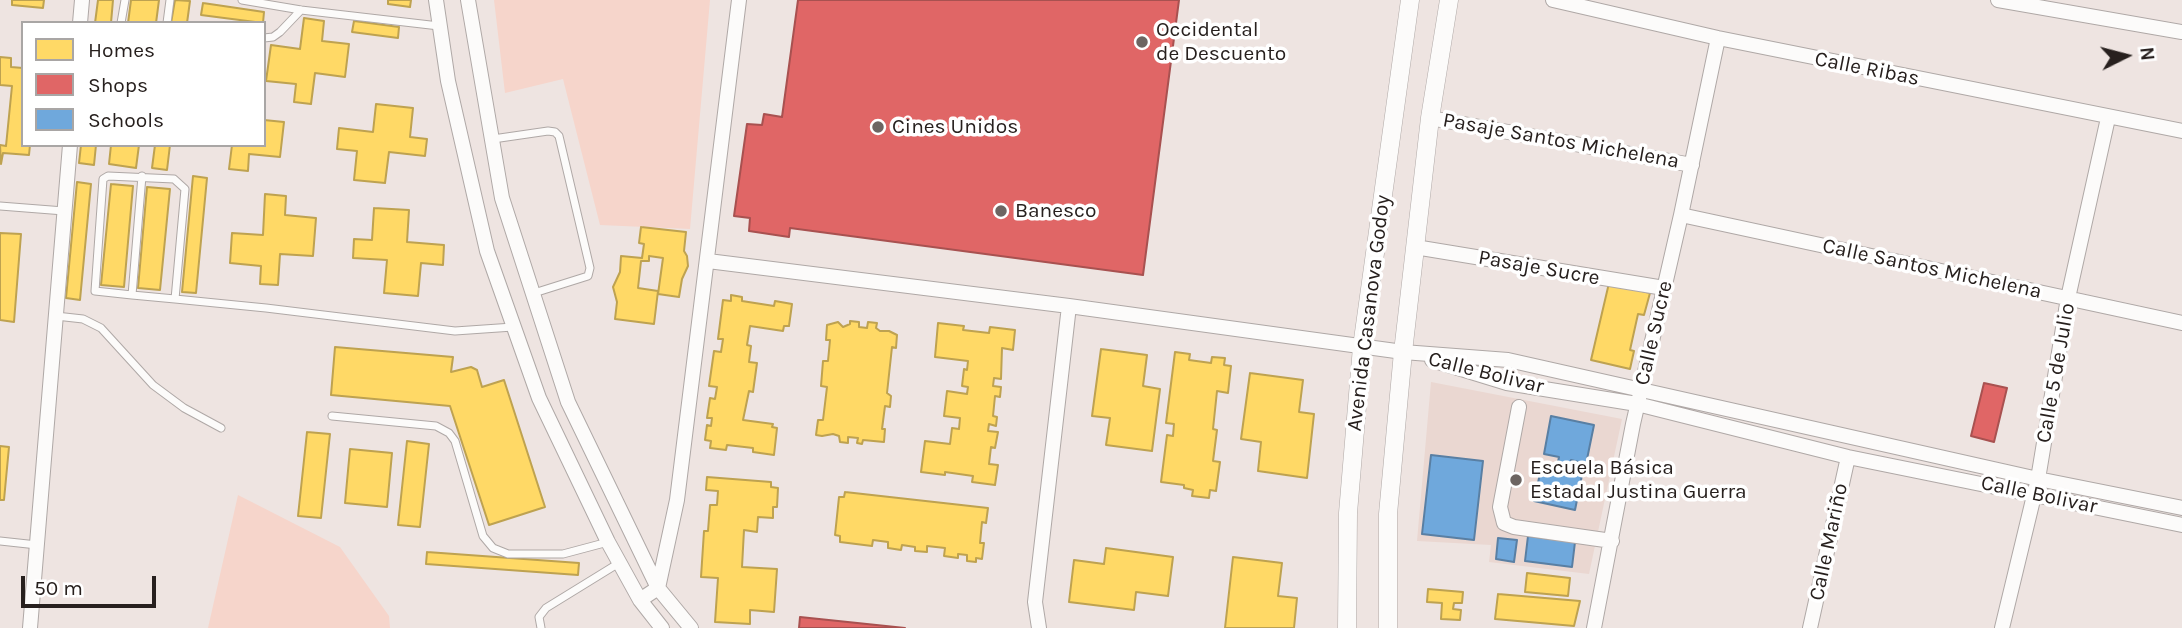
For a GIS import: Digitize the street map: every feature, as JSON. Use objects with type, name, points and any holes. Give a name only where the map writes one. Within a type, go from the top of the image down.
[{"type":"street","points":[[80,21],[82,0]]},
{"type":"street","points":[[436,0],[448,81],[487,251],[539,398],[608,542],[640,600],[662,628]]},
{"type":"street","points":[[468,0],[502,198],[568,402],[658,588],[691,628]]},
{"type":"street","points":[[640,600],[658,588],[677,500],[739,0]]},
{"type":"street","name":"Avenida Casanova Godoy","points":[[1347,628],[1348,513],[1362,347],[1410,0]]},
{"type":"street","name":"Avenida Casanova Godoy","points":[[1388,628],[1388,514],[1403,352],[1430,118],[1449,0]]},
{"type":"street","name":"Calle Ribas","points":[[1553,0],[1588,3],[1718,38],[2182,131]]},
{"type":"street","points":[[1998,0],[2182,32]]},
{"type":"street","name":"Calle Sucre","points":[[1594,628],[1639,398],[1718,38]]},
{"type":"street","name":"Pasaje Santos Michelena","points":[[1430,118],[1692,165]]},
{"type":"street","name":"Calle 5 de Julio","points":[[2002,628],[2036,486],[2068,298],[2108,118]]},
{"type":"street","points":[[30,628],[70,147]]},
{"type":"street","name":"Calle Santos Michelena","points":[[1681,215],[2182,323]]},
{"type":"street","name":"Pasaje Sucre","points":[[1415,247],[1664,288]]},
{"type":"street","points":[[708,261],[1069,306],[1403,352]]},
{"type":"street","points":[[1040,628],[1035,602],[1069,306]]},
{"type":"street","name":"Calle Bolivar","points":[[1403,352],[1508,360],[1848,457],[2182,508]]},
{"type":"street","name":"Calle Bolivar","points":[[1403,352],[1507,383],[1639,398],[2036,486],[2182,525]]},
{"type":"street","points":[[1518,407],[1500,508],[1504,523],[1514,527],[1612,541]]},
{"type":"street","name":"Calle Mariño","points":[[1810,628],[1848,457]]},
{"type":"lane","points":[[121,21],[125,0]]},
{"type":"lane","points":[[167,21],[170,0]]},
{"type":"lane","points":[[242,0],[301,10],[440,26]]},
{"type":"lane","points":[[266,37],[280,32],[301,10]]},
{"type":"lane","points":[[493,139],[548,131],[559,136],[590,268],[588,275],[534,293]]},
{"type":"lane","points":[[175,299],[185,189],[174,179],[108,176],[103,179],[95,291],[455,331],[514,327]]},
{"type":"lane","points":[[132,295],[142,176]]},
{"type":"lane","points":[[0,206],[65,211]]},
{"type":"lane","points":[[56,316],[83,319],[101,328],[153,385],[184,408],[221,428]]},
{"type":"lane","points":[[332,416],[436,426],[449,433],[455,441],[484,536],[493,548],[508,554],[563,554],[608,542]]},
{"type":"lane","points":[[0,541],[37,545]]},
{"type":"lane","points":[[541,628],[539,617],[546,608],[620,563]]},
{"type":"shaded area","points":[[494,0],[710,0],[690,229],[600,225],[563,79],[505,93]]},
{"type":"shaded area","name":"Escuela Básica Estadal Justina Guerra","points":[[1431,382],[1622,419],[1589,574],[1489,562],[1491,545],[1417,541]]},
{"type":"shaded area","points":[[238,495],[340,547],[389,616],[390,628],[208,628]]},
{"type":"building: Homes","points":[[12,0],[44,0],[43,8],[12,5]]},
{"type":"building: Homes","points":[[98,0],[113,0],[111,21],[95,21]]},
{"type":"building: Homes","points":[[131,0],[159,0],[156,21],[128,21]]},
{"type":"building: Homes","points":[[175,0],[190,1],[187,21],[171,21]]},
{"type":"building: Homes","points":[[388,0],[411,0],[410,7],[388,4]]},
{"type":"building: Homes","points":[[203,3],[264,12],[263,21],[201,15]]},
{"type":"building: Homes","points":[[304,18],[324,21],[322,41],[349,44],[345,77],[315,73],[311,104],[294,102],[296,84],[266,81],[271,45],[300,49]]},
{"type":"building: Homes","points":[[354,21],[399,27],[398,38],[352,32]]},
{"type":"building: Homes","points":[[0,57],[11,58],[11,67],[21,68],[21,147],[30,147],[29,155],[3,153],[1,164],[0,145],[6,146],[12,86],[0,85]]},
{"type":"building: Homes","points":[[376,104],[413,108],[410,137],[427,139],[425,156],[389,152],[385,183],[354,180],[357,151],[337,149],[339,128],[373,132]]},
{"type":"building: Homes","points":[[266,120],[284,122],[280,157],[249,154],[248,171],[229,169],[232,147],[266,147]]},
{"type":"building: Homes","points":[[81,147],[96,147],[94,165],[79,163]]},
{"type":"building: Homes","points":[[111,147],[139,147],[136,168],[109,164]]},
{"type":"building: Homes","points":[[155,147],[170,147],[167,170],[152,168]]},
{"type":"building: Homes","points":[[193,176],[207,178],[196,293],[182,292]]},
{"type":"building: Homes","points":[[77,182],[91,184],[80,300],[66,298]]},
{"type":"building: Homes","points":[[111,184],[133,186],[124,287],[101,285]]},
{"type":"building: Homes","points":[[147,187],[170,189],[160,290],[138,288]]},
{"type":"building: Homes","points":[[265,194],[286,196],[285,215],[316,218],[313,256],[280,254],[278,285],[260,284],[261,266],[230,263],[232,233],[263,235]]},
{"type":"building: Homes","points":[[374,208],[409,210],[407,242],[444,245],[443,265],[421,263],[418,296],[384,293],[387,260],[353,258],[354,239],[372,240]]},
{"type":"building: Homes","points":[[641,227],[686,232],[684,251],[688,266],[682,279],[679,297],[658,294],[663,258],[649,256],[649,261],[641,261],[638,288],[658,291],[654,324],[615,319],[617,302],[613,287],[620,272],[621,256],[642,258],[644,244],[639,243]]},
{"type":"building: Homes","points":[[0,233],[21,234],[14,322],[0,320]]},
{"type":"building: Homes","points":[[1609,283],[1650,293],[1644,315],[1638,314],[1630,350],[1634,351],[1630,369],[1591,360]]},
{"type":"building: Homes","points":[[731,295],[742,297],[742,301],[774,306],[775,301],[792,304],[789,326],[784,326],[783,331],[750,326],[747,345],[751,346],[749,362],[757,363],[753,392],[749,391],[743,420],[773,424],[772,427],[777,428],[774,455],[753,452],[753,448],[727,445],[726,450],[710,448],[711,441],[705,440],[707,425],[711,426],[712,418],[707,418],[710,398],[715,399],[717,387],[709,386],[714,351],[721,352],[723,339],[718,339],[723,300],[731,301]]},
{"type":"building: Homes","points":[[850,321],[859,322],[859,327],[867,328],[868,322],[877,323],[876,328],[880,331],[897,335],[896,348],[892,347],[887,393],[891,396],[890,407],[885,406],[882,429],[885,429],[884,442],[863,440],[862,444],[857,443],[858,438],[848,437],[848,443],[840,442],[839,436],[833,434],[816,435],[818,420],[823,420],[827,387],[821,386],[823,361],[828,361],[830,340],[826,340],[827,325],[838,322],[843,327],[850,324]]},
{"type":"building: Homes","points":[[938,323],[989,333],[990,327],[1015,330],[1013,350],[1002,348],[1001,379],[994,378],[993,386],[1001,387],[1000,397],[995,396],[993,416],[997,417],[996,426],[989,424],[988,431],[998,432],[995,448],[991,447],[989,464],[998,465],[995,485],[972,482],[973,476],[921,472],[925,441],[950,444],[952,428],[959,429],[960,418],[944,416],[947,391],[967,394],[968,387],[962,386],[968,361],[935,357]]},
{"type":"building: Homes","points":[[335,347],[453,357],[451,372],[471,367],[477,370],[482,387],[504,380],[545,507],[489,525],[450,406],[331,395]]},
{"type":"building: Homes","points":[[1101,349],[1147,355],[1143,386],[1160,389],[1152,451],[1106,445],[1110,418],[1092,416]]},
{"type":"building: Homes","points":[[1175,352],[1190,354],[1189,360],[1211,363],[1212,357],[1225,358],[1224,365],[1231,366],[1228,393],[1217,391],[1213,429],[1217,430],[1213,461],[1220,462],[1216,491],[1210,490],[1209,498],[1192,496],[1193,490],[1184,488],[1184,485],[1161,482],[1167,435],[1173,436],[1174,424],[1166,423]]},
{"type":"building: Homes","points":[[1250,373],[1303,380],[1299,412],[1314,414],[1307,478],[1258,471],[1261,442],[1241,439]]},
{"type":"building: Homes","points":[[307,432],[330,434],[321,518],[298,516]]},
{"type":"building: Homes","points":[[407,441],[429,444],[420,527],[398,525]]},
{"type":"building: Homes","points":[[0,446],[9,447],[4,500],[0,500]]},
{"type":"building: Homes","points":[[350,449],[392,453],[387,507],[345,503]]},
{"type":"building: Homes","points":[[707,477],[771,482],[771,487],[778,488],[777,507],[773,507],[773,518],[758,517],[757,532],[744,530],[742,567],[777,569],[774,612],[750,610],[750,624],[715,622],[718,578],[701,577],[704,531],[708,531],[710,505],[717,505],[718,491],[706,490]]},
{"type":"building: Homes","points":[[845,492],[988,508],[986,523],[982,522],[982,559],[976,558],[976,562],[967,561],[967,555],[958,554],[958,558],[944,556],[945,548],[927,546],[927,552],[915,551],[915,547],[902,545],[901,550],[888,548],[888,542],[873,540],[872,546],[840,542],[840,536],[835,535],[839,497],[844,497]]},
{"type":"building: Homes","points":[[1106,548],[1173,557],[1168,596],[1136,592],[1134,610],[1069,602],[1074,560],[1104,564]]},
{"type":"building: Homes","points":[[427,552],[579,563],[578,575],[426,564]]},
{"type":"building: Homes","points":[[1233,557],[1282,563],[1278,596],[1297,598],[1294,628],[1225,628]]},
{"type":"building: Homes","points":[[1527,573],[1570,578],[1568,596],[1525,592]]},
{"type":"building: Homes","points":[[1428,589],[1463,592],[1462,603],[1454,603],[1453,609],[1461,610],[1460,620],[1441,619],[1442,603],[1427,602]]},
{"type":"building: Homes","points":[[1498,594],[1580,601],[1574,626],[1495,619]]},
{"type":"building: Shops","points":[[798,0],[1179,0],[1143,275],[790,228],[789,237],[749,231],[750,218],[734,216],[747,124],[762,125],[764,114],[782,117]]},
{"type":"building: Shops","points":[[1984,383],[2007,388],[1994,442],[1971,436]]},
{"type":"building: Shops","points":[[800,617],[905,628],[799,628]]},
{"type":"building: Schools","points":[[1551,416],[1594,425],[1586,464],[1571,460],[1568,473],[1582,475],[1575,510],[1534,501],[1541,469],[1556,472],[1559,457],[1544,454]]},
{"type":"building: Schools","points":[[1431,455],[1483,461],[1474,540],[1422,534]]},
{"type":"building: Schools","points":[[1528,536],[1575,542],[1572,567],[1525,561]]},
{"type":"building: Schools","points":[[1498,538],[1517,540],[1514,562],[1496,559]]},
{"type":"place","name":"Occidental de Descuento","points":[[1142,42]]},
{"type":"place","name":"Cines Unidos","points":[[878,127]]},
{"type":"place","name":"Banesco","points":[[1001,211]]},
{"type":"place","name":"Escuela Básica Estadal Justina Guerra","points":[[1516,480]]}]
